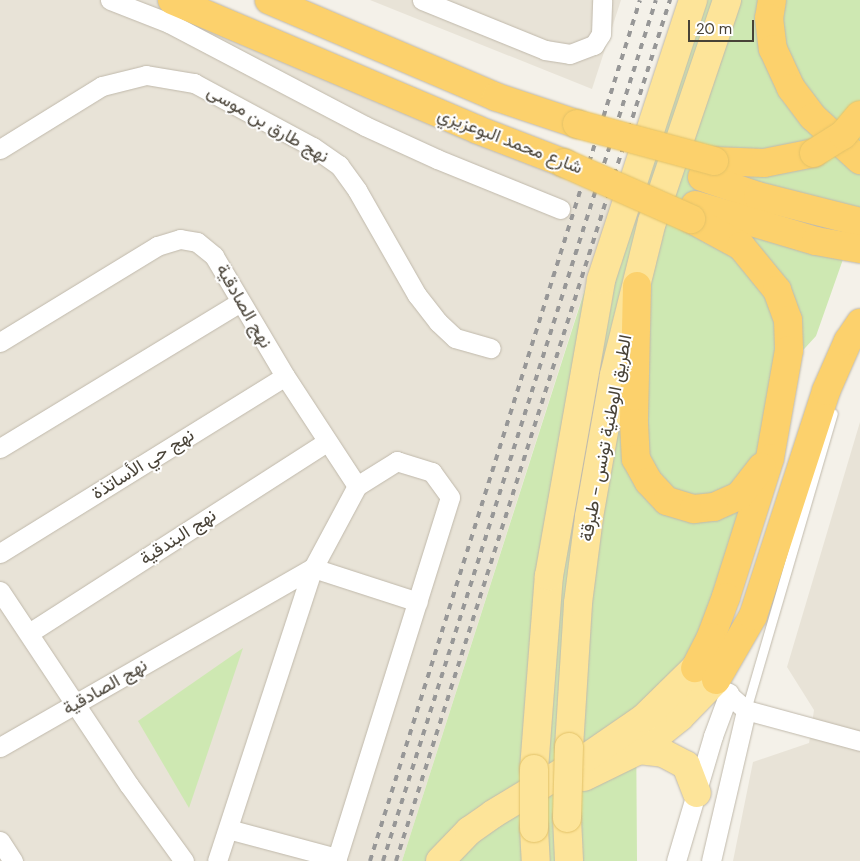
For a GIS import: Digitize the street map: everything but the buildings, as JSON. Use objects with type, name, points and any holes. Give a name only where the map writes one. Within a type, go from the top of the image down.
[{"type":"highway","name":"شارع محمد البوعزيزي","points":[[172,0],[469,126],[693,212]]},
{"type":"highway","name":"شارع محمد البوعزيزي","points":[[269,0],[496,97],[708,169]]},
{"type":"highway","points":[[772,0],[770,18],[773,49],[790,88],[814,117],[860,160]]},
{"type":"highway","points":[[708,169],[764,163],[814,153],[843,135],[860,115]]},
{"type":"highway","points":[[708,169],[758,196],[860,222]]},
{"type":"highway","points":[[693,212],[860,250]]},
{"type":"highway","points":[[693,212],[741,246],[778,290],[788,320],[789,350],[770,458],[711,637],[713,680]]},
{"type":"highway","points":[[637,286],[634,432],[636,459],[649,482],[667,501],[694,509],[714,507],[740,496],[770,458]]},
{"type":"highway","points":[[713,680],[753,616],[826,391],[848,341],[860,323]]},
{"type":"main road","name":"الطريق الوطنية تونس - طبرقة","points":[[536,861],[534,769],[549,576],[601,280],[693,0]]},
{"type":"main road","name":"الطريق الوطنية تونس - طبرقة","points":[[569,861],[567,818],[569,747],[578,603],[589,517],[614,375],[652,222],[674,152],[727,0]]},
{"type":"main road","points":[[462,861],[509,820],[638,750],[680,717],[713,680]]},
{"type":"main road","points":[[440,861],[469,832],[492,814],[586,758],[644,718],[713,680]]},
{"type":"main road","points":[[638,750],[663,753],[686,765],[697,793]]},
{"type":"street","points":[[110,0],[169,23],[419,151],[560,209]]},
{"type":"street","points":[[422,0],[544,50],[570,54],[594,45],[601,34],[602,0]]},
{"type":"street","name":"نهج طارق بن موسى","points":[[0,149],[102,86],[146,75],[194,83],[313,147],[339,165],[357,190],[417,295],[438,322],[455,338],[491,348]]},
{"type":"street","name":"نهج الصادقية","points":[[0,342],[157,246],[180,239],[198,242],[214,256],[285,376],[357,486]]},
{"type":"street","points":[[0,448],[240,302]]},
{"type":"street","name":"نهج حي الأساتذة","points":[[0,553],[285,376]]},
{"type":"street","name":"نهج البندقية","points":[[29,633],[327,442]]},
{"type":"street","points":[[217,861],[313,568],[357,486],[397,461],[432,472],[450,497],[337,859],[228,829]]},
{"type":"street","points":[[313,568],[418,602]]},
{"type":"street","name":"نهج الصادقية","points":[[0,747],[313,568]]},
{"type":"street","points":[[0,591],[77,703],[130,785],[184,861]]},
{"type":"street","points":[[713,680],[746,710],[860,741]]},
{"type":"street","points":[[676,861],[713,736],[713,680]]},
{"type":"street","points":[[712,861],[746,710]]},
{"type":"street","points":[[0,840],[13,861]]},
{"type":"lane","points":[[843,379],[852,351],[860,338]]},
{"type":"lane","points":[[746,710],[838,398]]},
{"type":"shaded area","points":[[0,0],[168,0],[615,194],[402,861],[0,861]]},
{"type":"shaded area","points":[[370,0],[621,0],[592,89]]},
{"type":"shaded area","points":[[860,422],[860,861],[733,861],[753,762],[809,743],[814,710],[787,667]]},
{"type":"green space","points":[[707,0],[860,0],[860,211],[816,336],[784,371],[699,635],[678,669],[636,711],[637,861],[402,861],[644,105],[667,116]]},
{"type":"green space","points":[[243,648],[189,808],[138,721]]},
{"type":"railway","points":[[370,861],[640,0]]},
{"type":"railway","points":[[383,861],[656,0]]},
{"type":"railway","points":[[396,861],[670,0]]}]
